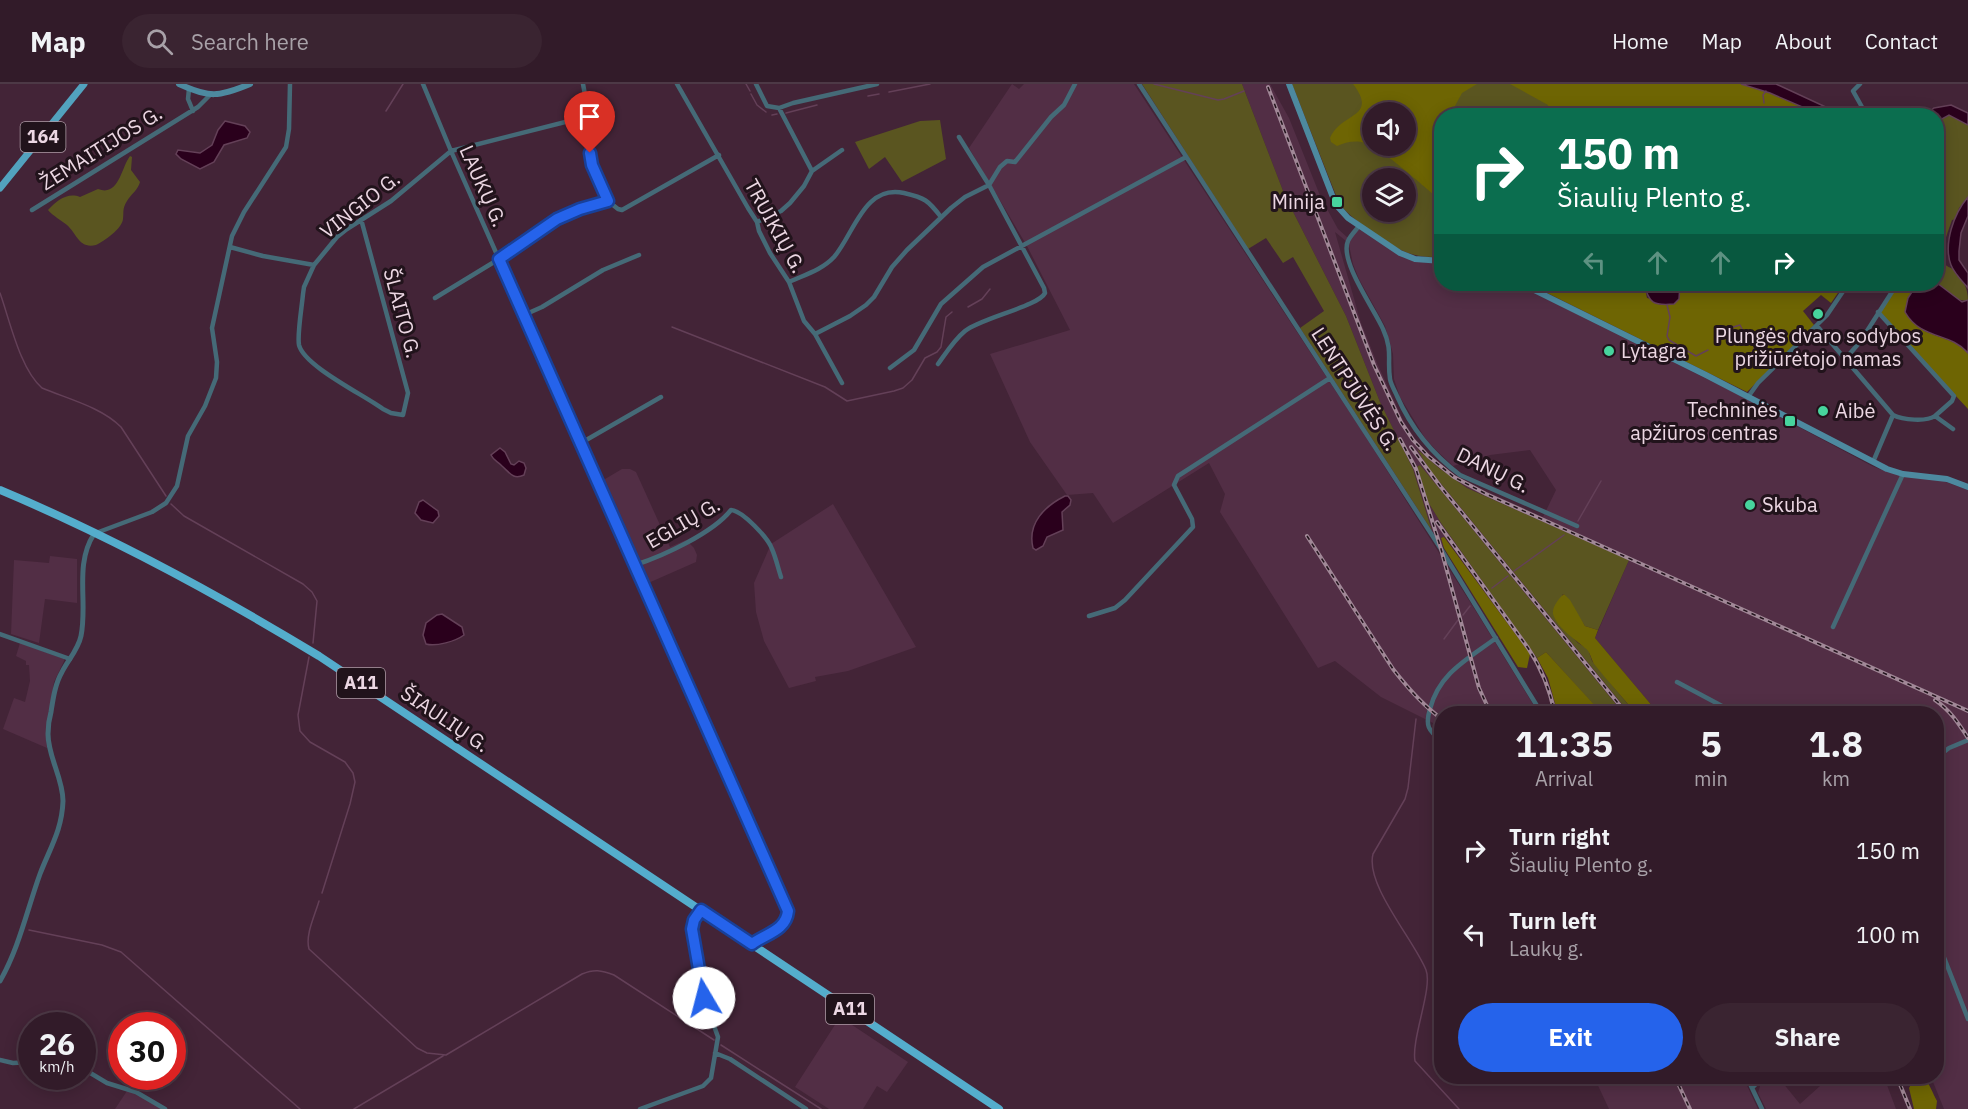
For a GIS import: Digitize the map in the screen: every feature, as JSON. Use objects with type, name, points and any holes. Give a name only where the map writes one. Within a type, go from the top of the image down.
[{"type":"highway","name":"ŠIAULIŲ G.","points":[[0,490],[204,589],[319,656],[701,910]]},
{"type":"highway","name":"A11","points":[[701,910],[999,1109]]},
{"type":"main road","name":"164","points":[[0,188],[84,84]]},
{"type":"main road","points":[[179,84],[210,95],[231,92],[250,84]]},
{"type":"main road","points":[[1289,84],[1335,202],[1345,215],[1405,256],[1434,260]]},
{"type":"main road","points":[[1536,291],[1873,462],[1903,474],[1947,479],[1968,487]]},
{"type":"street","points":[[0,981],[12,961],[41,873],[57,838],[61,819],[63,798],[48,735],[57,682],[81,638],[82,574],[88,546],[94,534],[152,512],[166,503],[174,491],[179,479],[188,436],[205,406],[216,378],[217,362],[213,328],[230,247],[241,217],[286,147],[290,129],[290,84]]},
{"type":"street","name":"LAUKŲ G.","points":[[423,84],[788,911],[787,918],[778,929],[752,944]]},
{"type":"street","points":[[584,84],[589,116],[592,165],[608,201],[618,209],[622,210],[719,155]]},
{"type":"street","name":"TRUIKIŲ G.","points":[[677,84],[757,222],[770,253],[789,282],[804,321],[815,334],[842,383]]},
{"type":"street","points":[[756,84],[767,106],[779,108],[877,84]]},
{"type":"street","points":[[815,334],[866,305],[874,297],[892,267],[941,217],[964,198],[989,185],[1000,167],[1007,161],[1015,162],[1051,117],[1064,105],[1075,84]]},
{"type":"street","name":"LENTPJŪVĖS G.","points":[[1139,84],[1330,378],[1537,706]]},
{"type":"street","points":[[1860,84],[1853,91],[1863,108]]},
{"type":"street","points":[[189,88],[188,99],[193,111]]},
{"type":"street","name":"ŽEMAITIJOS G.","points":[[33,210],[193,111],[210,95]]},
{"type":"street","points":[[779,108],[812,171]]},
{"type":"street","points":[[451,151],[589,116]]},
{"type":"street","points":[[938,364],[966,330],[979,322],[1038,301],[1042,297],[1044,288],[989,185],[960,137]]},
{"type":"street","points":[[757,222],[781,211],[804,186],[812,171],[842,150]]},
{"type":"street","name":"VINGIO G.","points":[[403,415],[383,409],[308,360],[298,344],[303,294],[314,265],[337,237],[361,219],[392,201],[451,151]]},
{"type":"street","points":[[890,368],[907,358],[934,314],[950,295],[983,267],[1186,157]]},
{"type":"street","points":[[789,282],[827,264],[835,256],[867,205],[881,196],[897,192],[922,197],[931,203],[941,217]]},
{"type":"street","points":[[435,298],[499,259],[557,219],[608,201]]},
{"type":"street","name":"ŠLAITO G.","points":[[361,219],[408,393],[403,415]]},
{"type":"street","name":"DANŲ G.","points":[[1359,226],[1348,241],[1347,253],[1362,293],[1383,327],[1390,351],[1390,381],[1402,408],[1421,438],[1444,463],[1460,475],[1577,526]]},
{"type":"street","points":[[230,247],[263,256],[314,265]]},
{"type":"street","points":[[524,315],[542,308],[603,270],[639,255]]},
{"type":"street","points":[[1748,397],[1758,383],[1827,315],[1843,291]]},
{"type":"street","points":[[1846,358],[1860,342],[1892,291]]},
{"type":"street","points":[[1817,326],[1893,415],[1898,418],[1931,419],[1952,401],[1954,396],[1878,312]]},
{"type":"street","points":[[1089,616],[1115,608],[1125,600],[1191,530],[1194,524],[1174,485],[1178,476],[1330,378]]},
{"type":"street","points":[[581,443],[661,397]]},
{"type":"street","points":[[1873,462],[1893,415]]},
{"type":"street","points":[[1935,416],[1953,429]]},
{"type":"street","points":[[1833,627],[1903,474]]},
{"type":"street","name":"EGLIŲ G.","points":[[635,565],[650,560],[715,526],[731,510],[737,510],[744,514],[771,546],[781,577]]},
{"type":"street","points":[[0,634],[70,659]]},
{"type":"street","points":[[1434,735],[1427,727],[1426,721],[1433,696],[1446,676],[1496,638]]},
{"type":"street","points":[[1677,682],[1722,706]]},
{"type":"street","points":[[1944,752],[1968,740]]},
{"type":"street","points":[[640,1109],[703,1086],[711,1078],[718,1037],[704,998],[692,929],[694,920],[701,910]]},
{"type":"street","points":[[1944,958],[1968,1019]]},
{"type":"street","points":[[715,1053],[730,1059],[806,1109]]},
{"type":"street","points":[[0,1060],[18,1063]]},
{"type":"street","points":[[96,1076],[107,1083],[136,1092],[165,1109]]},
{"type":"street","points":[[1750,1084],[1762,1109]]},
{"type":"street","points":[[1752,1088],[1757,1084]]},
{"type":"shaded area","points":[[1012,84],[1019,89],[1024,84],[1134,84],[1362,431],[1534,706],[1434,706],[1434,724],[1381,697],[1335,661],[1318,668],[1220,512],[1225,494],[1209,463],[1113,523],[1093,493],[1067,495],[1030,442],[990,354],[1070,330],[1027,246],[969,148]]},
{"type":"shaded area","points":[[1142,84],[1242,84],[1285,196],[1346,316],[1380,402],[1413,469],[1432,531],[1300,328],[1324,311],[1293,257],[1283,263],[1266,238],[1248,249]]},
{"type":"shaded area","points":[[1242,84],[1270,84],[1289,118],[1321,198],[1338,229],[1348,238],[1346,241],[1335,232],[1361,323],[1403,420],[1415,439],[1429,455],[1455,476],[1543,517],[1556,490],[1530,450],[1490,455],[1453,466],[1425,438],[1400,397],[1394,379],[1393,354],[1385,326],[1353,264],[1349,245],[1351,238],[1359,229],[1404,258],[1434,262],[1434,291],[1530,291],[1729,390],[1872,466],[1887,472],[1943,481],[1968,490],[1968,1109],[1944,1109],[1934,1084],[1944,1084],[1944,706],[1652,706],[1595,638],[1629,560],[1467,488],[1428,460],[1429,469],[1623,706],[1617,706],[1419,465],[1428,502],[1537,658],[1554,697],[1556,706],[1551,706],[1545,684],[1530,654],[1445,537],[1441,539],[1444,548],[1432,531],[1413,469],[1380,402],[1346,316],[1285,196]]},
{"type":"shaded area","points":[[1292,84],[1741,84],[1803,108],[1434,108],[1434,257],[1401,250],[1360,223],[1339,203]]},
{"type":"shaded area","points":[[1353,84],[1477,84],[1462,93],[1454,108],[1434,108],[1433,194],[1416,180],[1416,168],[1400,166],[1386,156],[1416,156],[1416,102],[1362,103]]},
{"type":"shaded area","points":[[1510,84],[1741,84],[1805,108],[1548,108],[1548,105]]},
{"type":"shaded area","points":[[1741,84],[1776,84],[1828,108],[1805,108]]},
{"type":"shaded area","points":[[1362,103],[1362,143],[1337,146],[1331,142],[1330,138],[1335,130],[1360,109]]},
{"type":"shaded area","points":[[1951,105],[1968,113],[1968,125],[1949,115],[1944,118],[1944,108],[1934,108]]},
{"type":"shaded area","points":[[1949,115],[1968,125],[1968,197],[1959,208],[1956,219],[1952,220],[1944,245],[1944,118]]},
{"type":"shaded area","points":[[940,120],[946,159],[902,182],[885,157],[869,169],[855,142],[920,121]]},
{"type":"shaded area","points":[[225,121],[245,126],[250,132],[247,138],[224,145],[214,162],[200,169],[176,154],[178,150],[200,153],[212,145],[218,130]]},
{"type":"shaded area","points":[[130,156],[132,157],[131,170],[140,182],[125,204],[122,223],[112,234],[96,245],[90,246],[82,243],[67,225],[48,210],[67,196],[80,197],[98,189],[111,189]]},
{"type":"shaded area","points":[[1968,197],[1968,216],[1961,233],[1959,260],[1968,273],[1968,288],[1952,268],[1948,248],[1954,220]]},
{"type":"shaded area","points":[[1944,264],[1955,271],[1966,288],[1968,300],[1956,299],[1944,289]]},
{"type":"shaded area","points":[[1944,288],[1962,302],[1968,300],[1968,353],[1961,346],[1927,332],[1912,321],[1905,312],[1908,298],[1912,291],[1944,291]]},
{"type":"shaded area","points":[[1543,291],[1646,291],[1647,298],[1674,304],[1679,299],[1680,291],[1839,291],[1831,303],[1821,295],[1803,311],[1814,325],[1747,392]]},
{"type":"shaded area","points":[[1647,291],[1680,291],[1679,299],[1674,304],[1657,304]]},
{"type":"shaded area","points":[[1892,291],[1912,291],[1908,298],[1921,329],[1952,342],[1968,353],[1968,409],[1878,312]]},
{"type":"shaded area","points":[[500,448],[505,452],[511,464],[514,465],[519,461],[524,463],[526,468],[524,475],[517,477],[512,475],[493,459],[491,455]]},
{"type":"shaded area","points":[[1417,449],[1467,488],[1629,560],[1598,630],[1585,626],[1564,594],[1562,595],[1562,626],[1578,643],[1588,649],[1592,661],[1629,706],[1623,706],[1429,469]]},
{"type":"shaded area","points":[[1420,465],[1617,706],[1595,706],[1546,652],[1537,658],[1441,523],[1428,502],[1417,467]]},
{"type":"shaded area","points":[[622,469],[636,472],[670,547],[686,540],[694,548],[697,555],[696,562],[646,584],[600,482]]},
{"type":"shaded area","points":[[1065,496],[1071,500],[1070,505],[1062,512],[1063,530],[1047,537],[1043,546],[1036,550],[1033,548],[1032,539],[1035,523],[1045,510]]},
{"type":"shaded area","points":[[423,500],[438,511],[439,516],[433,523],[421,520],[415,513],[419,502]]},
{"type":"shaded area","points":[[833,504],[916,647],[848,671],[815,677],[816,681],[789,688],[764,641],[756,612],[754,583],[771,544]]},
{"type":"shaded area","points":[[1444,537],[1530,654],[1527,668],[1518,667],[1444,548],[1441,538]]},
{"type":"shaded area","points":[[50,556],[77,559],[77,603],[45,599],[39,643],[11,634],[14,560],[49,563]]},
{"type":"shaded area","points":[[1564,594],[1585,626],[1598,630],[1595,638],[1652,706],[1629,706],[1594,664],[1587,649],[1558,624],[1553,611]]},
{"type":"shaded area","points":[[442,614],[462,627],[464,635],[446,643],[426,644],[423,635],[426,623]]},
{"type":"shaded area","points":[[20,643],[64,659],[54,682],[46,732],[47,748],[3,729],[14,698],[25,702],[30,681],[29,665],[16,656]]},
{"type":"shaded area","points":[[1546,652],[1595,706],[1556,706],[1548,678],[1537,658]]},
{"type":"shaded area","points":[[840,1017],[908,1062],[887,1092],[877,1086],[863,1109],[829,1109],[795,1087]]},
{"type":"shaded area","points":[[1597,1084],[1746,1084],[1758,1109],[1609,1109]]},
{"type":"shaded area","points":[[1761,1084],[1784,1084],[1800,1104],[1822,1084],[1887,1084],[1896,1109],[1766,1109],[1758,1093]]},
{"type":"shaded area","points":[[1911,1084],[1928,1084],[1937,1101],[1936,1109],[1914,1109],[1909,1088]]},
{"type":"shaded area","points":[[127,1091],[137,1094],[162,1109],[115,1109]]},
{"type":"waterway","points":[[386,111],[403,84]]},
{"type":"waterway","points":[[746,84],[750,91]]},
{"type":"waterway","points":[[889,92],[930,84]]},
{"type":"waterway","points":[[1154,84],[1218,100],[1244,91]]},
{"type":"waterway","points":[[1764,103],[1763,95],[1766,91]]},
{"type":"waterway","points":[[751,94],[757,105],[766,112]]},
{"type":"waterway","points":[[868,96],[879,94]]},
{"type":"waterway","points":[[786,113],[817,105]]},
{"type":"waterway","points":[[772,115],[777,114]]},
{"type":"waterway","points":[[968,307],[982,299],[990,289]]},
{"type":"waterway","points":[[0,293],[22,357],[34,380],[42,388],[104,414],[121,427],[166,496]]},
{"type":"waterway","points":[[1667,305],[1670,317],[1667,336],[1669,340],[1696,356],[1708,350]]},
{"type":"waterway","points":[[672,327],[825,387],[847,401],[903,388],[912,380],[925,358],[937,352],[941,347],[946,317],[952,312]]},
{"type":"waterway","points":[[1719,341],[1730,328],[1740,325],[1746,337],[1755,343],[1754,350],[1742,363]]},
{"type":"waterway","points":[[1578,521],[1601,481]]},
{"type":"waterway","points":[[171,504],[184,516],[303,584],[312,592],[317,601],[313,643]]},
{"type":"waterway","points":[[1514,571],[1564,535]]},
{"type":"waterway","points":[[1492,588],[1508,576]]},
{"type":"waterway","points":[[1463,615],[1470,606]]},
{"type":"waterway","points":[[1444,639],[1458,620]]},
{"type":"waterway","points":[[309,657],[298,715],[300,731],[310,742],[345,762],[353,773],[355,782],[322,893]]},
{"type":"waterway","points":[[1416,719],[1405,799],[1373,854],[1372,867],[1383,896],[1426,970],[1427,989],[1416,1040],[1415,1061],[1434,1082]]},
{"type":"waterway","points":[[319,901],[309,931],[309,949],[417,1048],[427,1053],[446,1055],[582,974],[594,971],[614,975],[714,1040]]},
{"type":"waterway","points":[[29,930],[102,945],[121,952],[300,1109]]},
{"type":"waterway","points":[[721,1045],[821,1109]]},
{"type":"waterway","points":[[354,1109],[443,1056]]},
{"type":"waterway","points":[[1436,1084],[1459,1109]]},
{"type":"railway","points":[[1268,87],[1374,365],[1401,422],[1428,456],[1454,477],[1486,494],[1968,711]]},
{"type":"railway","points":[[1400,439],[1416,469],[1441,549],[1479,688],[1487,706]]},
{"type":"railway","points":[[1411,447],[1440,486],[1620,706]]},
{"type":"railway","points":[[1437,522],[1528,648],[1545,680],[1553,706]]},
{"type":"railway","points":[[1307,536],[1393,669],[1415,696],[1434,713]]},
{"type":"railway","points":[[1935,700],[1942,706]]},
{"type":"railway","points":[[1944,708],[1958,722],[1968,738]]},
{"type":"railway","points":[[1678,1084],[1690,1109]]},
{"type":"railway","points":[[1900,1084],[1910,1109]]},
{"type":"place","name":"Minija","points":[[1337,202]]},
{"type":"place","name":"Plungės dvaro sodybos prižiūrėtojo namas","points":[[1818,314]]},
{"type":"place","name":"Lytagra","points":[[1609,351]]},
{"type":"place","name":"Aibė","points":[[1823,411]]},
{"type":"place","name":"Techninės apžiūros centras","points":[[1790,421]]},
{"type":"place","name":"Skuba","points":[[1750,505]]},
{"type":"route","points":[[590,153],[592,165],[608,201],[557,219],[499,259],[788,911],[784,924],[752,944],[701,910],[694,920],[692,929],[699,958],[704,998]]}]
